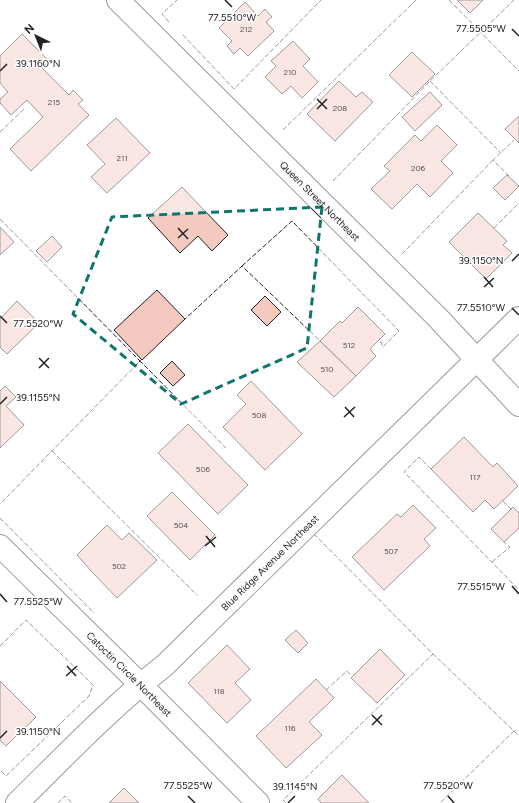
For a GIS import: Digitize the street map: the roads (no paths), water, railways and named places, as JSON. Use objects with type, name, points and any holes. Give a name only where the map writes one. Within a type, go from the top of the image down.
[{"type":"street","name":"Queen Street Northeast","points":[[118,0],[438,318],[519,405]]},
{"type":"street","name":"Blue Ridge Avenue Northeast","points":[[18,803],[115,707],[140,684],[164,666],[519,318]]},
{"type":"street","name":"Catoctin Circle Northeast","points":[[0,546],[258,803]]}]
